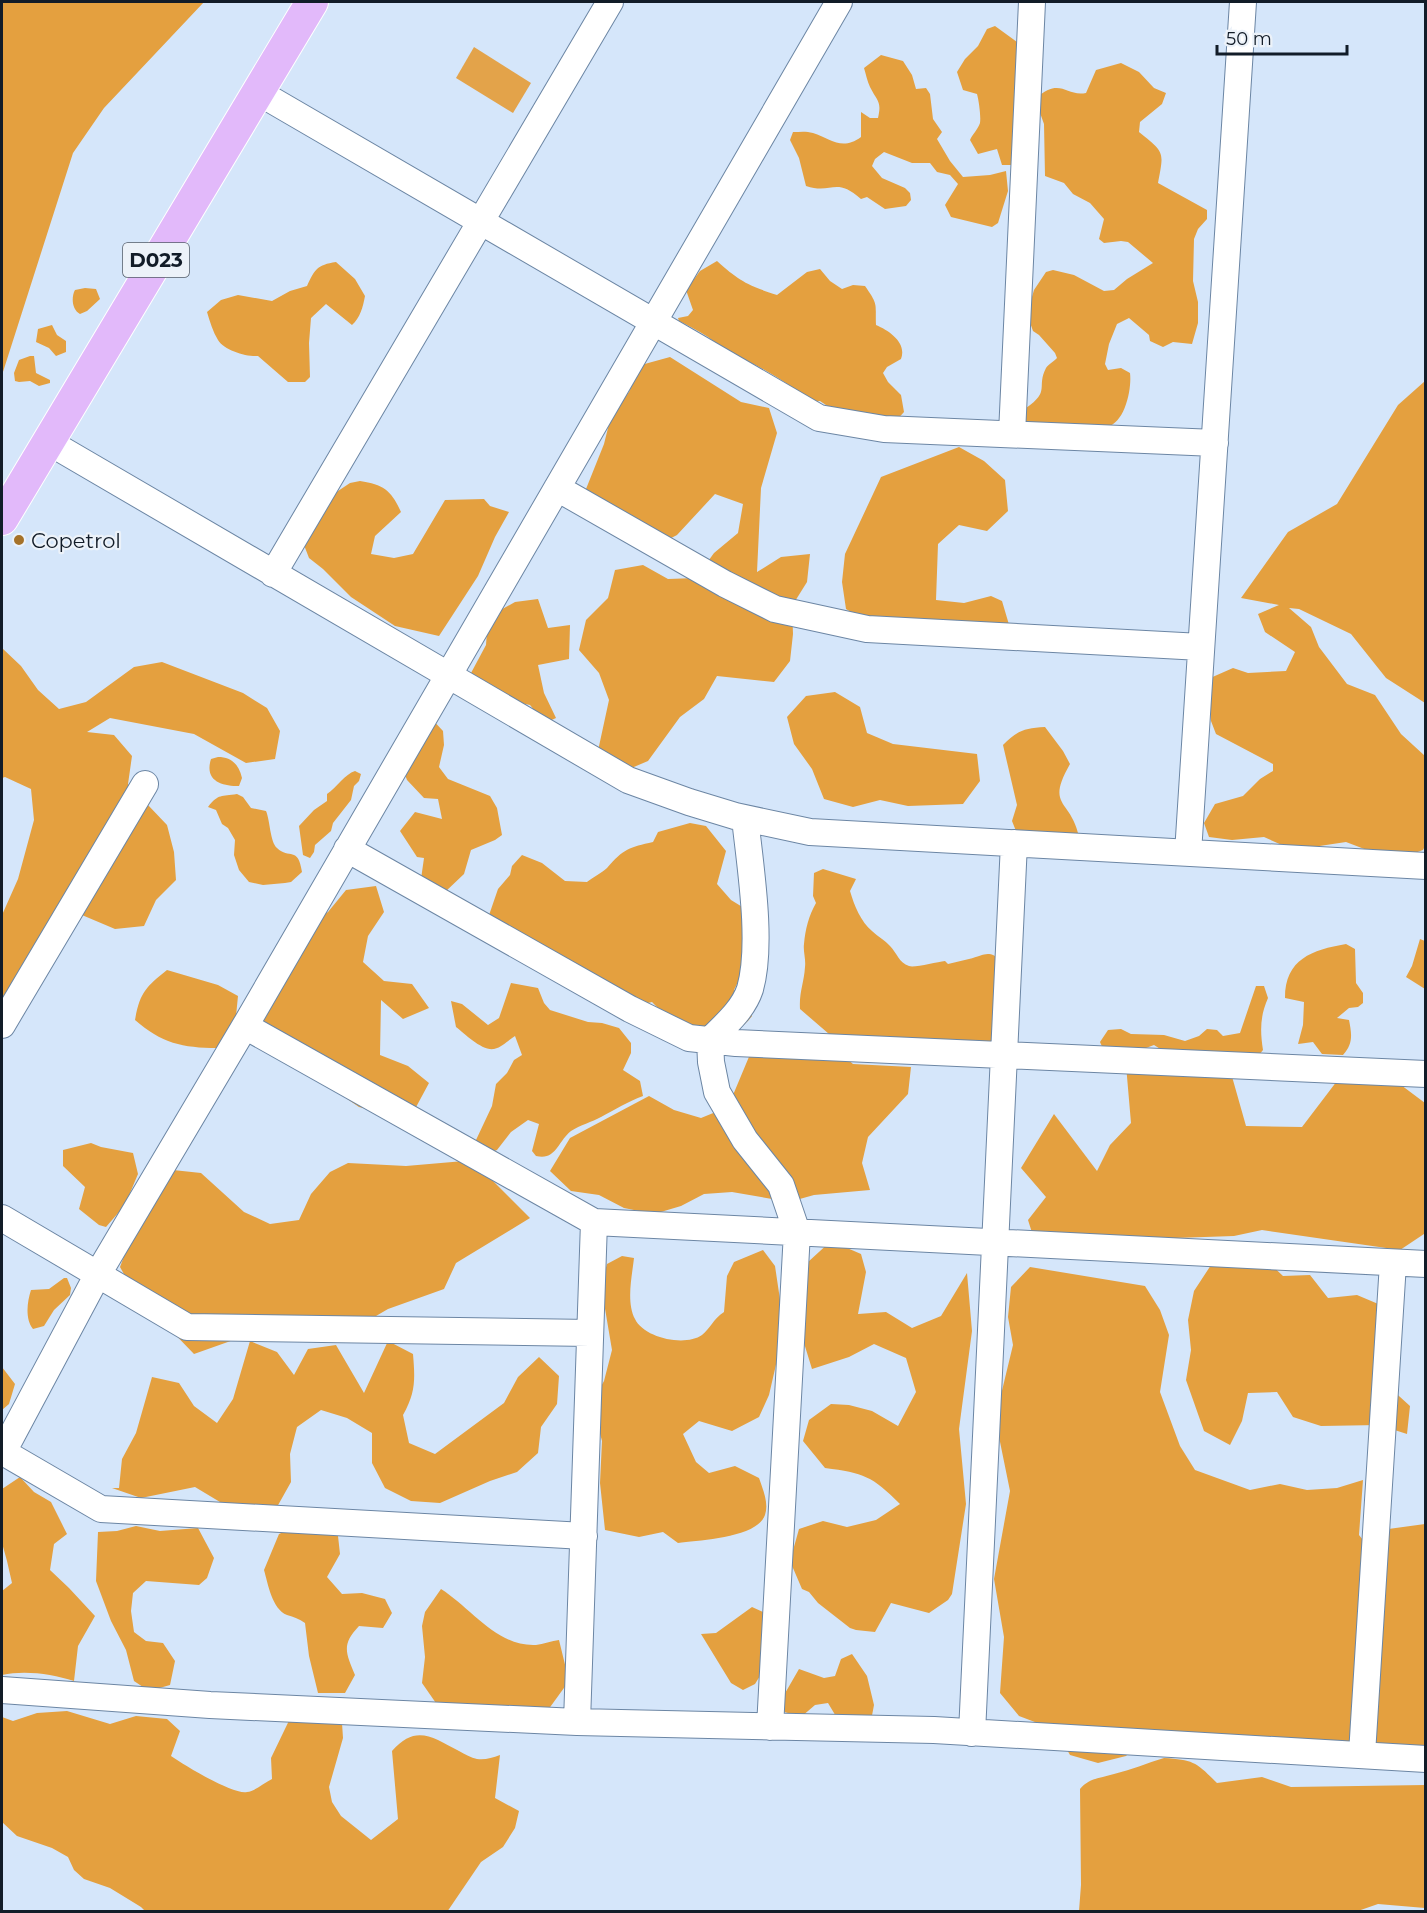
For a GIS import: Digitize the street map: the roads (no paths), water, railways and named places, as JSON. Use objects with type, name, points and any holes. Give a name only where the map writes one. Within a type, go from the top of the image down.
[{"type":"main road","name":"D023","points":[[4,512],[312,2]]},
{"type":"street","points":[[273,574],[610,2]]},
{"type":"street","points":[[584,1536],[101,1509],[2,1453],[98,1274],[245,1026],[839,2]]},
{"type":"street","points":[[1012,434],[1032,2]]},
{"type":"street","points":[[1188,853],[1243,2]]},
{"type":"street","points":[[258,92],[819,418],[884,429],[1215,443]]},
{"type":"street","points":[[47,441],[628,780],[689,802],[745,818],[810,832],[1425,866]]},
{"type":"street","points":[[557,488],[725,584],[775,609],[867,629],[1201,647]]},
{"type":"street","points":[[2,1025],[145,784]]},
{"type":"street","points":[[745,818],[756,945],[750,990],[736,1014],[710,1040],[711,1062],[717,1092],[745,1140],[781,1185],[797,1232],[770,1727]]},
{"type":"street","points":[[972,1732],[1014,843]]},
{"type":"street","points":[[347,849],[630,1009],[689,1038],[1425,1074]]},
{"type":"street","points":[[245,1026],[594,1222],[1425,1264]]},
{"type":"street","points":[[2,1218],[188,1327],[590,1333]]},
{"type":"street","points":[[578,1722],[594,1222]]},
{"type":"street","points":[[1362,1754],[1393,1263]]},
{"type":"street","points":[[2,1690],[210,1705],[578,1722],[972,1732],[1425,1759]]},
{"type":"place","name":"Copetrol","points":[[19,540]]}]
